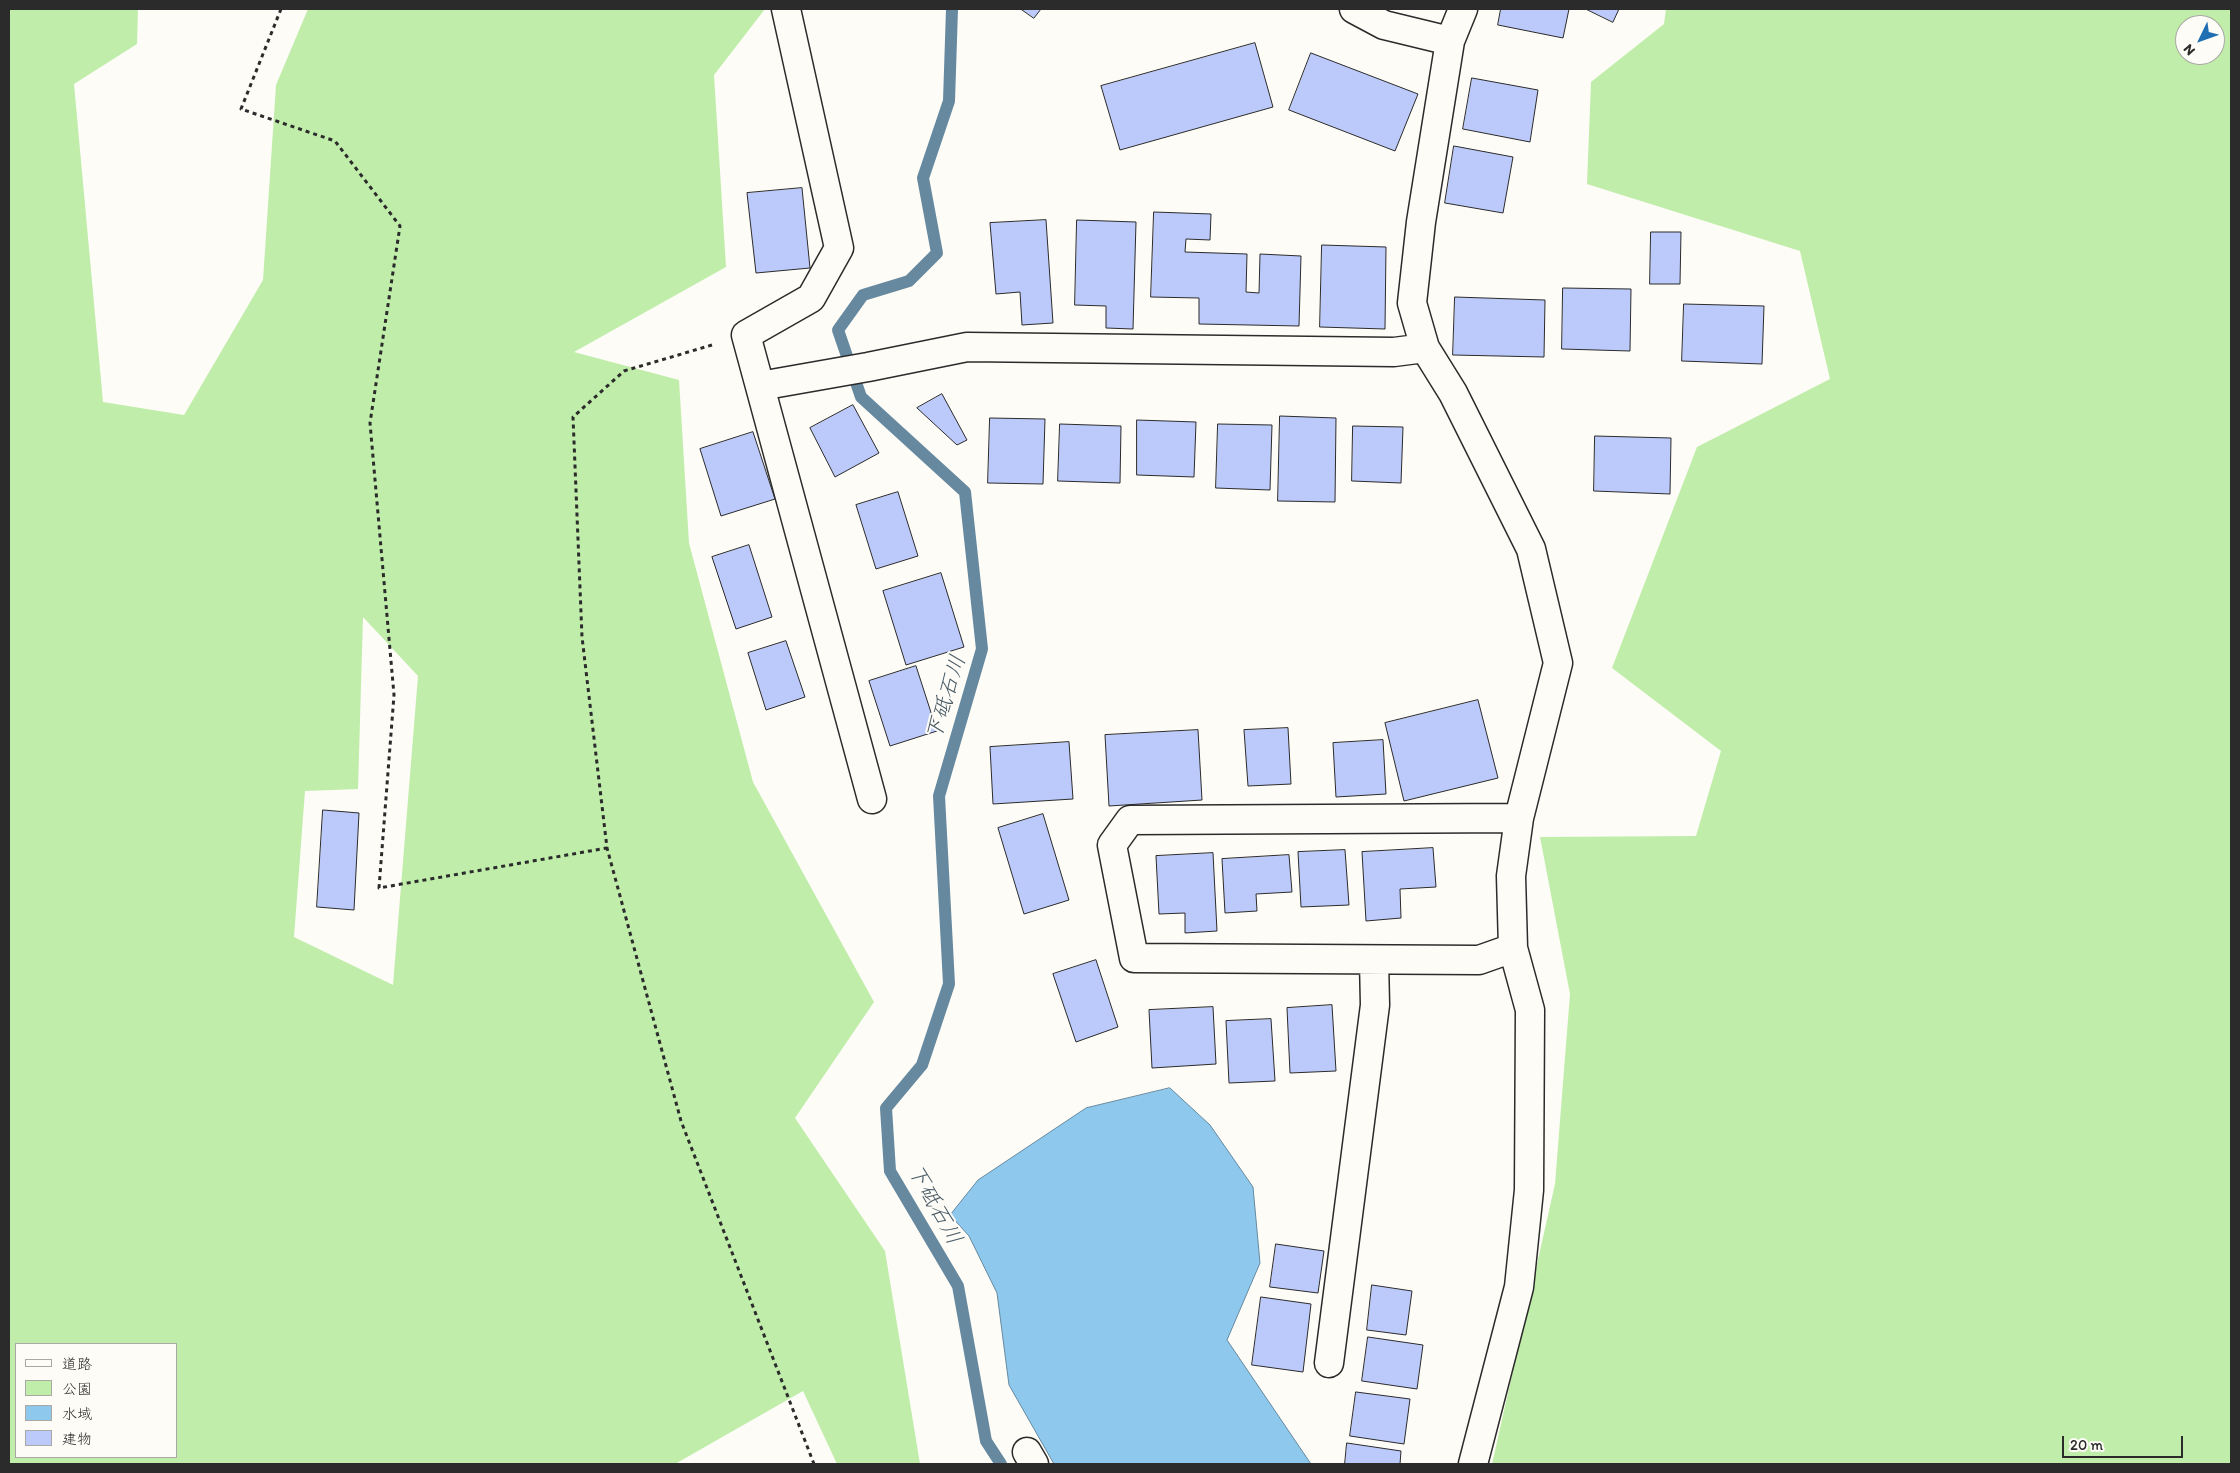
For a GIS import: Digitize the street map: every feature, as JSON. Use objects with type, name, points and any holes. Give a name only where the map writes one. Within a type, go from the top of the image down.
[{"type":"street","points":[[786,9],[839,248],[811,298],[746,335],[872,800]]},
{"type":"street","points":[[1354,9],[1384,25],[1450,41]]},
{"type":"street","points":[[1463,9],[1450,41],[1421,222],[1412,303],[1425,348],[1453,393],[1531,550],[1558,663],[1519,818],[1510,876],[1513,948],[1530,1010],[1529,1190],[1519,1286],[1473,1464]]},
{"type":"street","points":[[760,386],[868,367],[967,346],[1394,352],[1425,348]]},
{"type":"street","points":[[1513,948],[1479,960],[1134,958],[1112,845],[1130,820],[1519,818]]},
{"type":"street","points":[[1329,1363],[1375,1005],[1374,960]]},
{"type":"path","points":[[280,9],[241,109],[335,141],[400,226],[370,423],[394,694],[379,888],[607,848]]},
{"type":"path","points":[[746,335],[624,371],[573,418],[582,637],[607,848],[681,1121],[814,1464]]},
{"type":"green space","points":[[9,9],[138,9],[137,44],[74,84],[103,402],[184,415],[263,280],[276,85],[308,9],[765,9],[714,75],[726,267],[574,352],[679,380],[689,543],[753,782],[874,1002],[795,1118],[885,1251],[920,1464],[837,1464],[803,1391],[675,1464],[9,1464]],"holes":[[[363,617],[418,676],[393,985],[294,937],[305,791],[358,789]]]},
{"type":"green space","points":[[1666,9],[2231,9],[2231,1464],[1492,1464],[1555,1184],[1570,994],[1540,837],[1696,836],[1721,751],[1612,668],[1697,447],[1830,379],[1800,251],[1587,184],[1591,82],[1664,24]]},
{"type":"water","points":[[1170,1088],[1210,1125],[1253,1187],[1260,1263],[1227,1340],[1311,1464],[1054,1464],[1009,1385],[997,1293],[969,1236],[950,1215],[978,1180],[1086,1108]]},
{"type":"building","points":[[1021,9],[1041,9],[1034,18]]},
{"type":"building","points":[[1501,9],[1569,9],[1563,38],[1498,25]]},
{"type":"building","points":[[1586,9],[1619,9],[1613,22]]},
{"type":"building","points":[[1255,43],[1273,107],[1120,150],[1101,86]]},
{"type":"building","points":[[1311,53],[1418,94],[1395,151],[1289,110]]},
{"type":"building","points":[[1472,78],[1538,90],[1530,142],[1463,129]]},
{"type":"building","points":[[1454,146],[1513,157],[1503,213],[1445,203]]},
{"type":"building","points":[[802,188],[810,268],[756,273],[747,193]]},
{"type":"building","points":[[1154,212],[1211,214],[1210,240],[1186,239],[1185,252],[1247,254],[1246,292],[1259,293],[1260,254],[1301,256],[1299,326],[1199,324],[1199,298],[1151,297]]},
{"type":"building","points":[[1046,220],[1053,323],[1022,325],[1020,292],[996,294],[990,223]]},
{"type":"building","points":[[1077,220],[1136,222],[1133,329],[1106,328],[1106,306],[1075,305]]},
{"type":"building","points":[[1651,232],[1681,232],[1680,284],[1650,284]]},
{"type":"building","points":[[1322,245],[1386,247],[1385,329],[1320,327]]},
{"type":"building","points":[[1563,288],[1631,289],[1630,351],[1562,349]]},
{"type":"building","points":[[1455,297],[1545,300],[1544,357],[1453,355]]},
{"type":"building","points":[[1684,304],[1764,306],[1762,364],[1682,361]]},
{"type":"building","points":[[942,394],[967,440],[957,445],[917,408]]},
{"type":"building","points":[[853,405],[879,453],[835,477],[810,428]]},
{"type":"building","points":[[1280,416],[1336,418],[1335,502],[1278,501]]},
{"type":"building","points":[[990,418],[1045,419],[1043,484],[988,483]]},
{"type":"building","points":[[1137,420],[1196,422],[1194,477],[1137,475]]},
{"type":"building","points":[[1060,424],[1121,426],[1120,483],[1058,481]]},
{"type":"building","points":[[1218,424],[1272,425],[1270,490],[1216,488]]},
{"type":"building","points":[[1353,426],[1403,427],[1401,483],[1352,481]]},
{"type":"building","points":[[753,432],[775,499],[721,516],[700,449]]},
{"type":"building","points":[[1595,436],[1671,438],[1670,494],[1594,491]]},
{"type":"building","points":[[898,492],[918,556],[876,569],[856,505]]},
{"type":"building","points":[[749,545],[772,617],[736,629],[712,557]]},
{"type":"building","points":[[941,573],[964,647],[906,665],[883,591]]},
{"type":"building","points":[[786,641],[805,697],[766,710],[748,653]]},
{"type":"building","points":[[916,666],[937,731],[890,746],[869,681]]},
{"type":"building","points":[[1478,700],[1498,778],[1404,801],[1385,723]]},
{"type":"building","points":[[1288,728],[1291,784],[1248,786],[1244,730]]},
{"type":"building","points":[[1198,730],[1202,800],[1109,806],[1105,735]]},
{"type":"building","points":[[1383,740],[1386,794],[1336,797],[1333,743]]},
{"type":"building","points":[[1069,742],[1073,799],[993,804],[990,747]]},
{"type":"building","points":[[323,810],[359,813],[354,910],[317,907]]},
{"type":"building","points":[[1043,814],[1069,900],[1024,914],[998,828]]},
{"type":"building","points":[[1433,848],[1436,887],[1400,889],[1401,918],[1366,921],[1362,852]]},
{"type":"building","points":[[1345,850],[1349,905],[1301,907],[1298,852]]},
{"type":"building","points":[[1213,853],[1217,931],[1185,933],[1185,913],[1159,914],[1156,856]]},
{"type":"building","points":[[1289,855],[1292,892],[1256,894],[1257,911],[1225,913],[1222,859]]},
{"type":"building","points":[[1096,960],[1118,1027],[1076,1042],[1053,974]]},
{"type":"building","points":[[1332,1005],[1336,1071],[1290,1073],[1287,1008]]},
{"type":"building","points":[[1213,1007],[1216,1064],[1152,1068],[1149,1010]]},
{"type":"building","points":[[1271,1019],[1275,1081],[1229,1083],[1226,1021]]},
{"type":"building","points":[[1276,1244],[1324,1251],[1318,1293],[1270,1287]]},
{"type":"building","points":[[1372,1285],[1412,1291],[1406,1335],[1367,1330]]},
{"type":"building","points":[[1261,1297],[1311,1304],[1303,1372],[1252,1365]]},
{"type":"building","points":[[1368,1337],[1423,1345],[1417,1389],[1362,1381]]},
{"type":"building","points":[[1356,1392],[1410,1399],[1404,1444],[1350,1436]]},
{"type":"building","points":[[1347,1443],[1401,1451],[1400,1464],[1345,1464]]},
{"type":"waterway","name":"下砥石川","points":[[952,9],[949,101],[923,178],[937,253],[909,281],[863,295],[838,330],[861,397],[965,492],[982,649],[939,796],[949,984],[922,1065],[886,1108],[890,1171],[958,1286],[986,1441],[1001,1464]]}]
